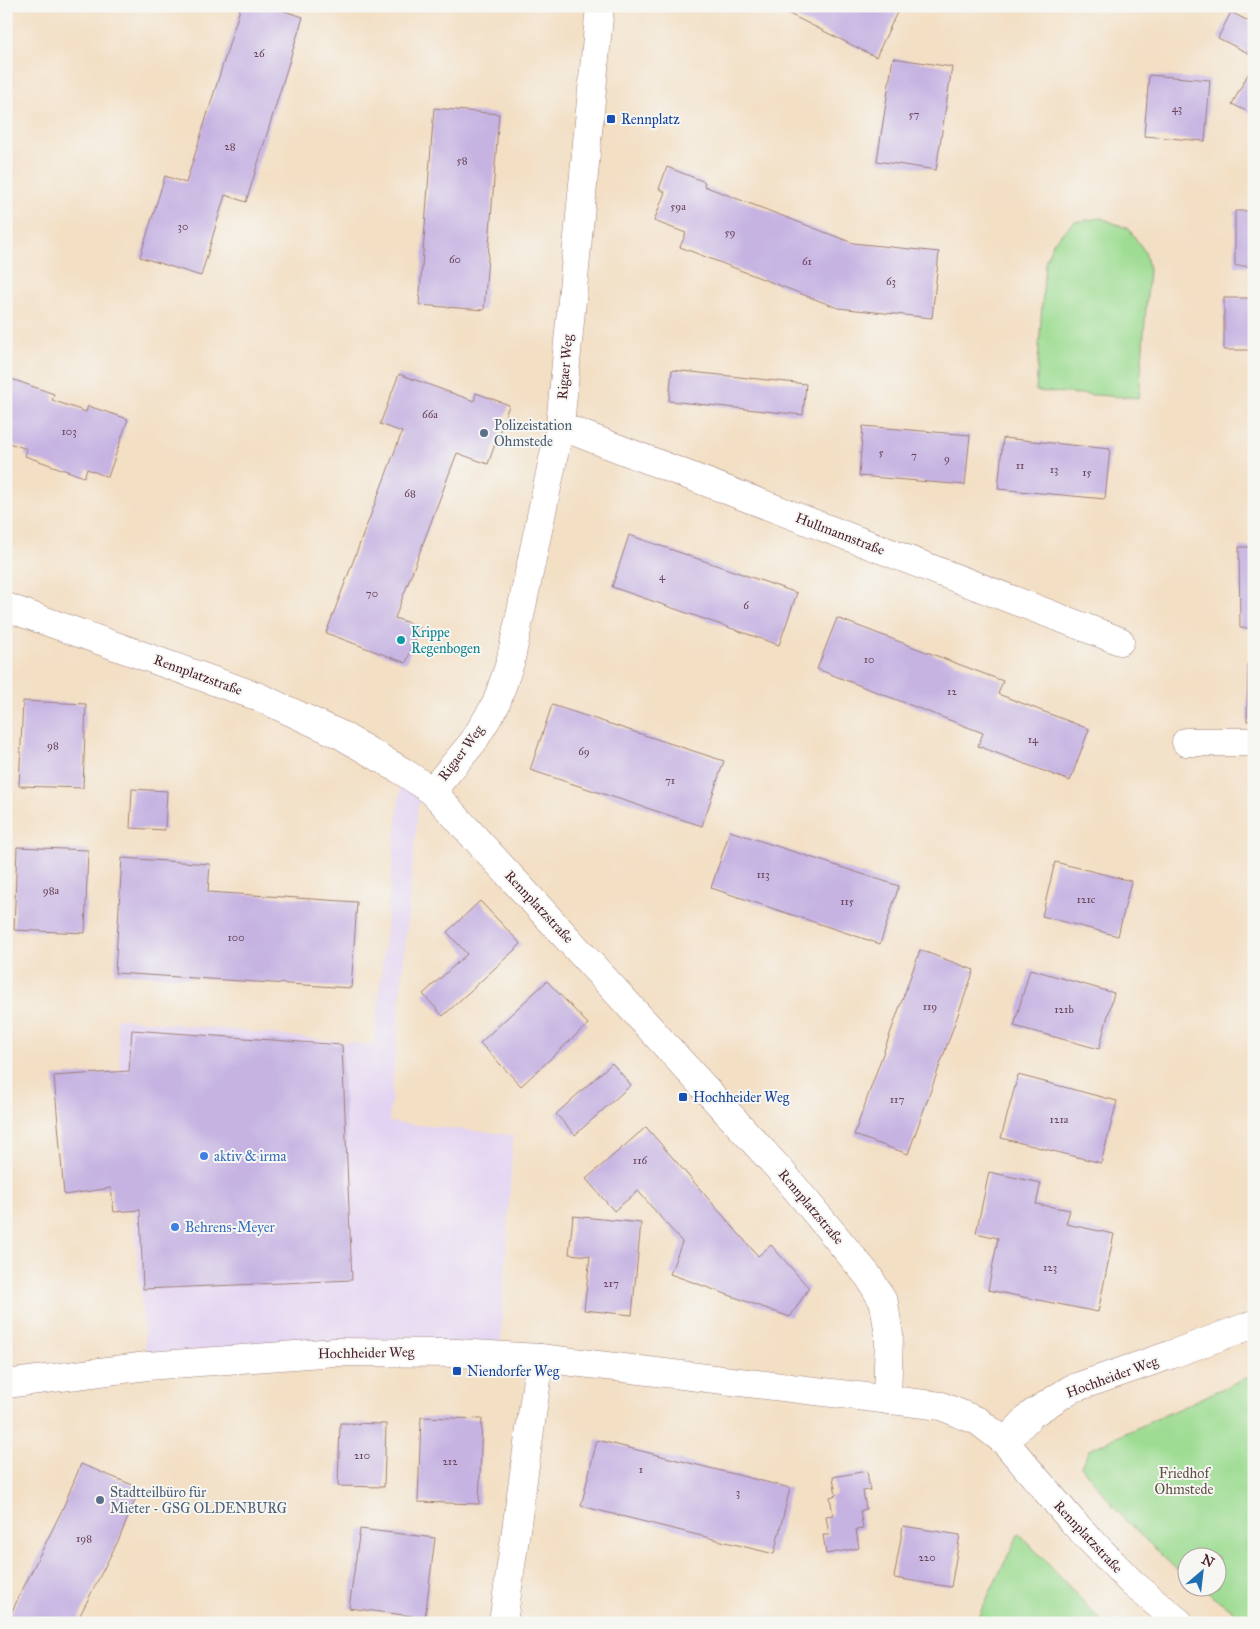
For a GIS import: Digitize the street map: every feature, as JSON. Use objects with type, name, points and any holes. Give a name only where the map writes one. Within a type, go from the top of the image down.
[{"type":"street","name":"Rigaer Weg","points":[[432,791],[473,742],[496,704],[507,671],[560,426],[600,6]]},
{"type":"street","name":"Hullmannstraße","points":[[560,426],[1120,641]]},
{"type":"street","name":"Rennplatzstraße","points":[[6,606],[259,698],[341,736],[402,771],[432,791],[781,1171],[869,1277],[884,1303],[889,1335],[887,1400]]},
{"type":"street","points":[[1186,742],[1254,742]]},
{"type":"street","name":"Hochheider Weg","points":[[6,1384],[147,1366],[334,1352],[457,1353],[540,1358],[941,1406],[978,1421],[1005,1442],[1032,1414],[1072,1389],[1170,1356],[1254,1324]]},
{"type":"street","points":[[503,1623],[540,1358]]},
{"type":"street","name":"Rennplatzstraße","points":[[1005,1442],[1072,1521],[1124,1575],[1180,1623]]},
{"type":"shaded area","points":[[402,771],[432,791],[418,805],[389,1122],[513,1135],[500,1355],[147,1366],[116,1018],[374,1045]]},
{"type":"green space","points":[[1101,218],[1129,229],[1145,252],[1149,269],[1139,398],[1036,391],[1045,262],[1054,241],[1074,222]]},
{"type":"green space","name":"Friedhof Ohmstede","points":[[1254,1374],[1254,1623],[1243,1618],[1212,1596],[1228,1596],[1228,1546],[1178,1546],[1178,1571],[1124,1519],[1081,1466],[1089,1450]]},
{"type":"green space","points":[[1019,1533],[1103,1623],[975,1623]]},
{"type":"building","points":[[241,6],[269,6],[303,17],[246,202],[225,195],[201,276],[140,257],[165,176],[186,183]]},
{"type":"building","points":[[773,6],[900,6],[876,57]]},
{"type":"building","points":[[1231,12],[1254,24],[1254,56],[1218,38]]},
{"type":"building","points":[[893,58],[952,67],[936,170],[877,161]]},
{"type":"building","points":[[1254,63],[1254,115],[1232,104]]},
{"type":"building","points":[[1149,75],[1210,80],[1205,141],[1144,136]]},
{"type":"building","points":[[434,108],[499,114],[484,310],[419,305]]},
{"type":"building","points":[[667,167],[705,182],[704,186],[853,243],[939,252],[932,318],[838,308],[680,247],[686,233],[654,221],[665,192],[659,189]]},
{"type":"building","points":[[1235,211],[1254,211],[1254,266],[1235,266]]},
{"type":"building","points":[[1224,298],[1254,298],[1254,350],[1224,350]]},
{"type":"building","points":[[672,370],[806,384],[803,415],[669,401]]},
{"type":"building","points":[[399,374],[474,401],[476,393],[509,405],[488,464],[457,453],[395,618],[420,627],[406,663],[326,633],[402,432],[380,424]]},
{"type":"building","points":[[6,377],[54,394],[52,400],[86,412],[88,406],[128,419],[108,477],[87,469],[84,477],[25,456],[27,449],[6,442]]},
{"type":"building","points":[[863,426],[970,435],[965,485],[859,476]]},
{"type":"building","points":[[1003,438],[1110,449],[1105,499],[998,489]]},
{"type":"building","points":[[1251,449],[1254,449],[1254,506],[1250,506]]},
{"type":"building","points":[[629,535],[797,593],[779,645],[612,587]]},
{"type":"building","points":[[1239,547],[1254,547],[1254,628],[1240,628]]},
{"type":"building","points":[[837,618],[1003,681],[998,694],[1089,729],[1070,781],[978,746],[983,733],[817,669]]},
{"type":"building","points":[[1248,662],[1254,662],[1254,721],[1247,721]]},
{"type":"building","points":[[23,701],[86,704],[83,788],[19,786]]},
{"type":"building","points":[[552,705],[724,761],[702,826],[530,770]]},
{"type":"building","points":[[132,789],[167,791],[165,830],[130,828]]},
{"type":"building","points":[[730,831],[899,886],[880,944],[711,888]]},
{"type":"building","points":[[17,847],[88,850],[85,933],[14,930]]},
{"type":"building","points":[[122,858],[210,864],[208,892],[357,902],[351,988],[115,973]]},
{"type":"building","points":[[1055,862],[1131,881],[1118,936],[1042,916]]},
{"type":"building","points":[[480,901],[521,944],[443,1016],[423,994],[467,954],[447,932]]},
{"type":"building","points":[[920,950],[974,970],[908,1154],[854,1135]]},
{"type":"building","points":[[1030,969],[1114,993],[1099,1049],[1014,1026]]},
{"type":"building","points":[[547,981],[588,1024],[521,1086],[480,1043]]},
{"type":"building","name":"aktiv & irma","points":[[132,1030],[342,1045],[352,1280],[143,1289],[140,1210],[114,1212],[111,1188],[64,1195],[54,1076],[129,1071]]},
{"type":"building","points":[[612,1063],[631,1085],[575,1135],[556,1114]]},
{"type":"building","points":[[1018,1075],[1117,1101],[1101,1163],[1001,1138]]},
{"type":"building","points":[[646,1127],[758,1256],[771,1245],[809,1288],[790,1317],[670,1274],[682,1242],[638,1191],[614,1211],[586,1179]]},
{"type":"building","points":[[989,1172],[1041,1183],[1036,1204],[1070,1210],[1066,1224],[1114,1234],[1098,1312],[988,1290],[998,1238],[976,1233]]},
{"type":"building","points":[[573,1216],[641,1223],[632,1315],[584,1310],[590,1256],[569,1254]]},
{"type":"building","points":[[421,1417],[482,1419],[479,1504],[418,1502]]},
{"type":"building","points":[[340,1423],[386,1424],[384,1487],[338,1486]]},
{"type":"building","points":[[597,1440],[790,1488],[774,1554],[581,1506]]},
{"type":"building","points":[[81,1464],[140,1488],[119,1539],[76,1623],[6,1623],[62,1510]]},
{"type":"building","points":[[867,1471],[870,1490],[863,1491],[866,1509],[860,1511],[863,1529],[856,1530],[859,1548],[826,1554],[823,1535],[829,1535],[826,1516],[833,1515],[830,1497],[836,1495],[833,1477]]},
{"type":"building","points":[[903,1526],[960,1535],[951,1587],[894,1578]]},
{"type":"building","points":[[360,1529],[435,1538],[425,1618],[453,1623],[411,1623],[412,1616],[349,1608]]},
{"type":"place","name":"Rennplatz","points":[[611,119]]},
{"type":"place","name":"Polizeistation Ohmstede","points":[[484,433]]},
{"type":"place","name":"Krippe Regenbogen","points":[[401,640]]},
{"type":"place","name":"Hochheider Weg","points":[[683,1097]]},
{"type":"place","name":"aktiv & irma","points":[[204,1156]]},
{"type":"place","name":"Behrens-Meyer","points":[[175,1227]]},
{"type":"place","name":"Niendorfer Weg","points":[[457,1371]]},
{"type":"place","name":"Stadtteilbüro für Mieter - GSG OLDENBURG","points":[[100,1500]]}]
